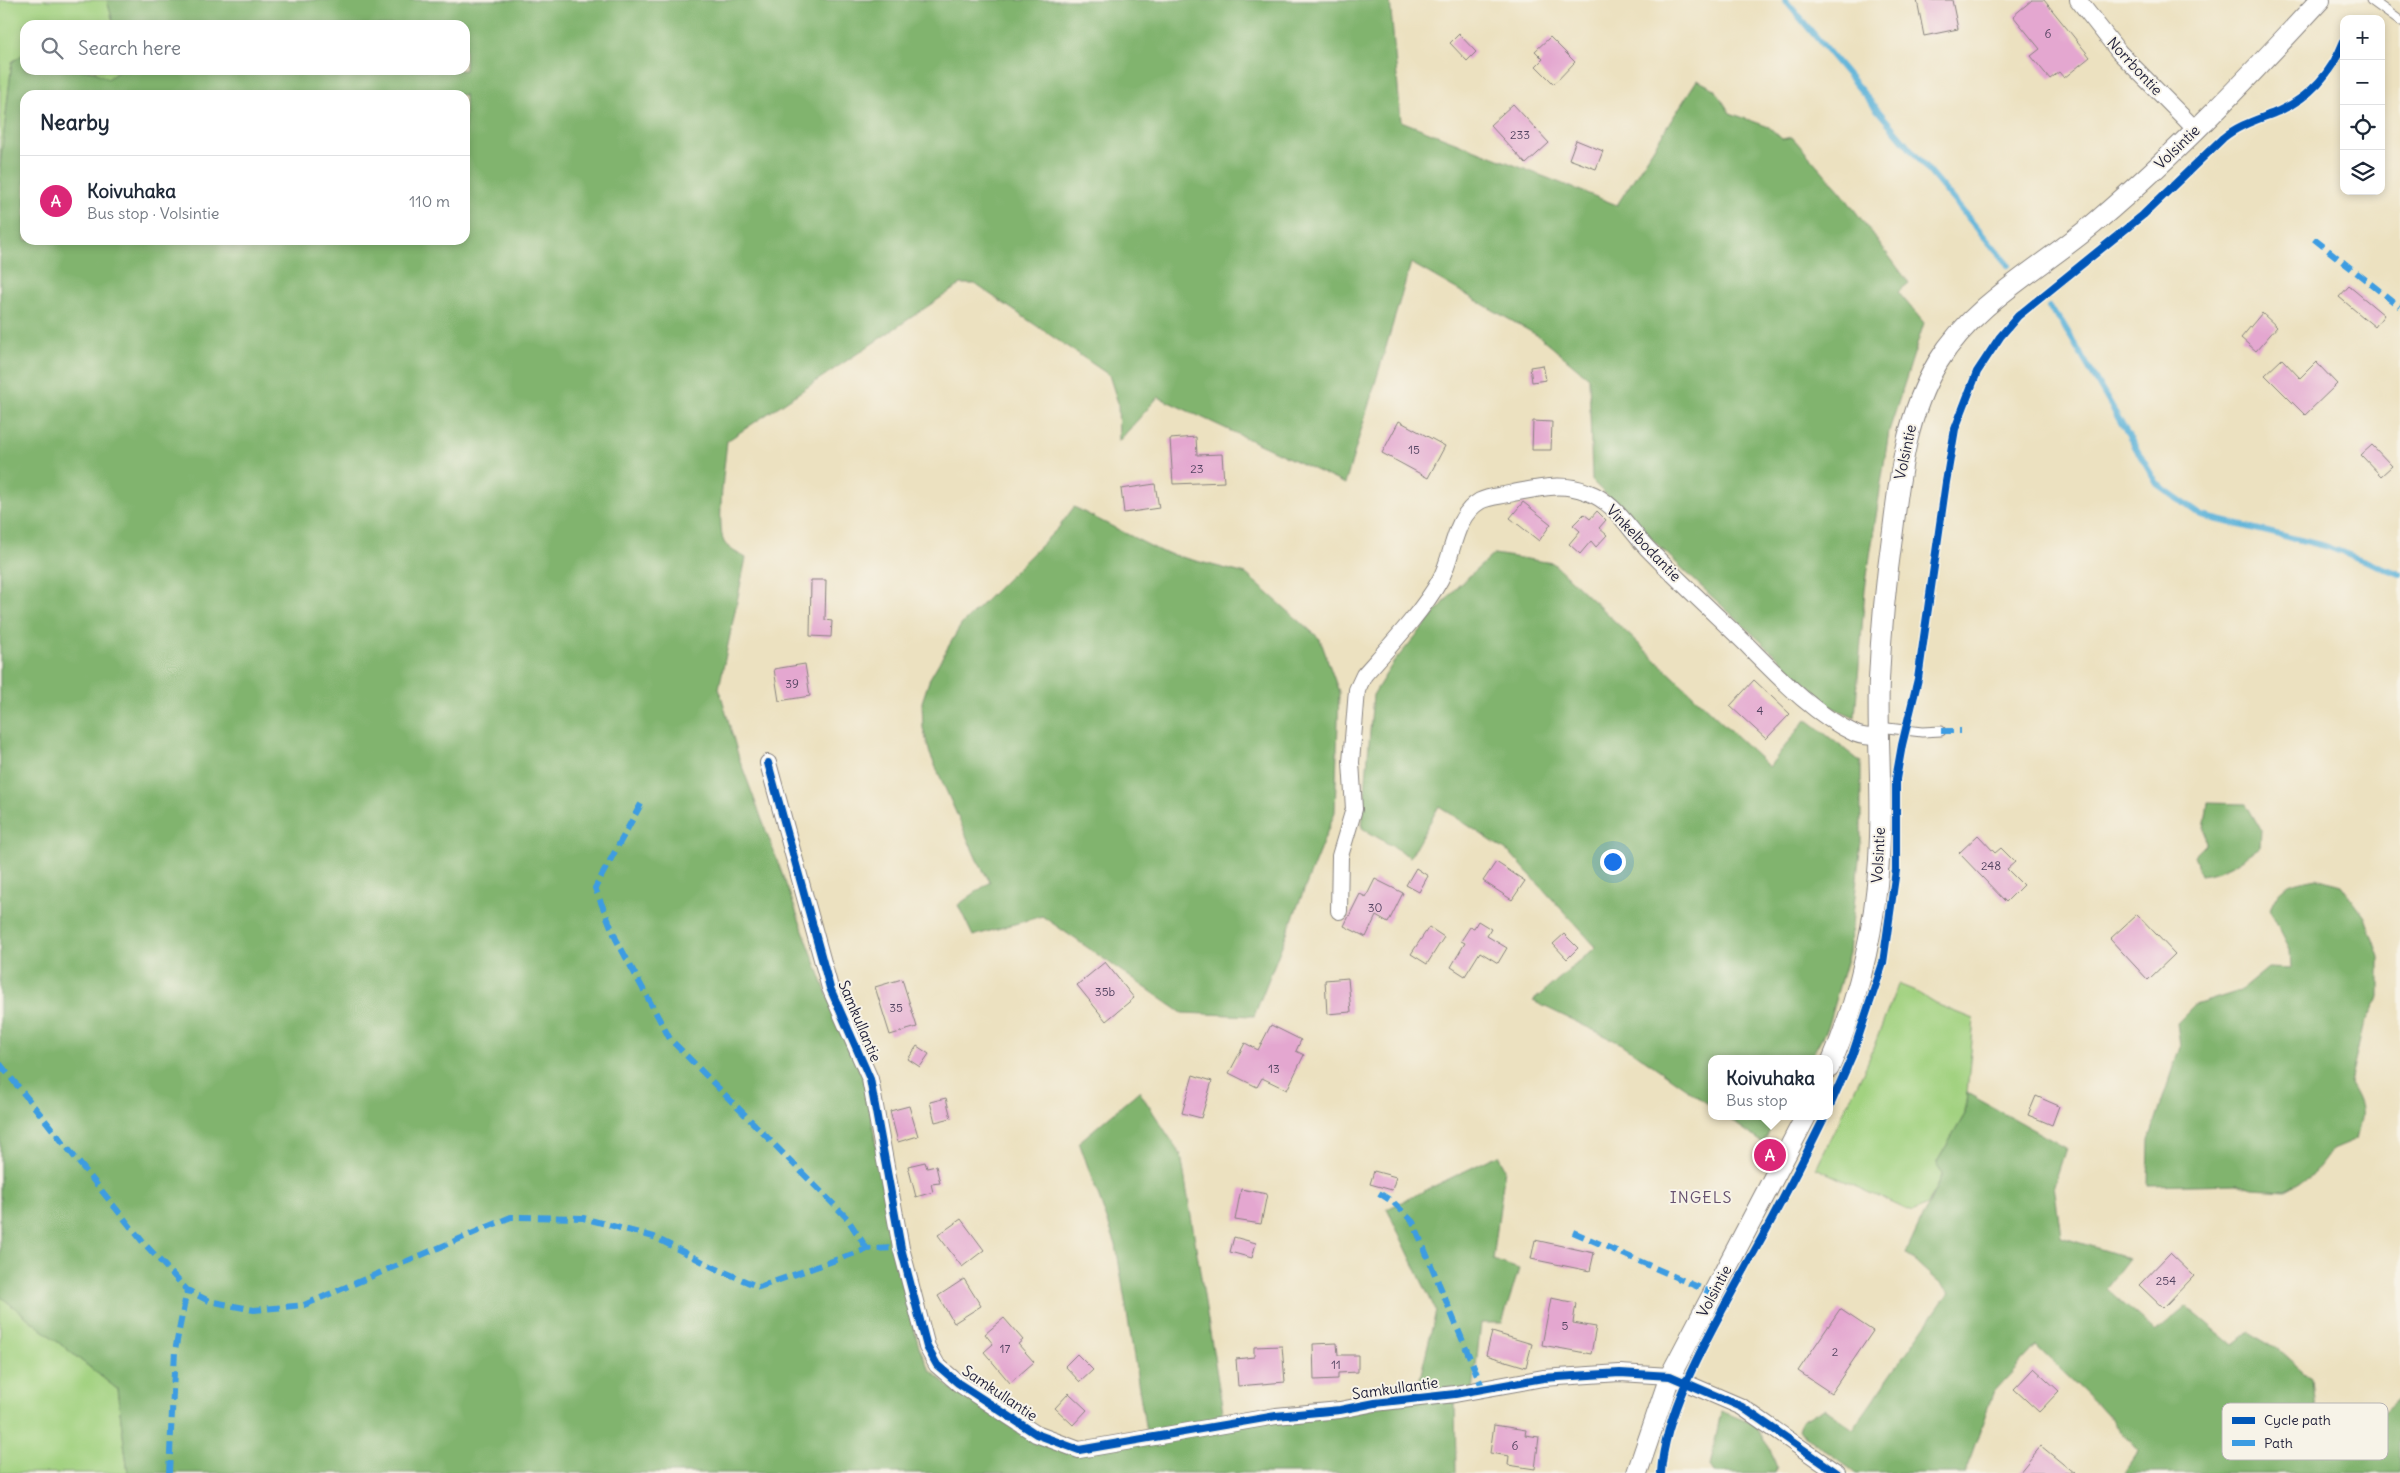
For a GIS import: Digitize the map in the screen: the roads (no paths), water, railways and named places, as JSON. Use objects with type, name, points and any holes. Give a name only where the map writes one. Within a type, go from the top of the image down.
[{"type":"street","name":"Norrbontie","points":[[2078,0],[2119,52],[2196,130]]},
{"type":"street","name":"Volsintie","points":[[1833,1057],[1854,1002],[1866,959],[1876,892],[1880,838],[1879,679],[1891,544],[1907,438],[1921,394],[1946,349],[1975,318],[2096,222],[2196,130],[2320,0]]},
{"type":"street","name":"Vinkelbodantie","points":[[1339,911],[1340,856],[1354,809],[1352,762],[1357,690],[1364,675],[1431,595],[1449,562],[1460,523],[1468,511],[1481,501],[1535,487],[1554,486],[1572,488],[1602,500],[1616,510],[1646,547],[1706,608],[1784,682],[1827,717],[1857,734],[1878,732]]},
{"type":"street","name":"Samkullantie","points":[[768,763],[830,988],[870,1079],[901,1248],[927,1347],[937,1365],[958,1383],[1036,1434],[1078,1450],[1276,1416],[1340,1410],[1375,1403],[1455,1394],[1543,1378],[1620,1373],[1670,1376],[1742,1406],[1837,1473]]},
{"type":"street","name":"Volsintie","points":[[1637,1473],[1670,1376],[1804,1120]]},
{"type":"lane","points":[[2372,0],[2400,21]]},
{"type":"lane","points":[[1878,732],[1941,731]]},
{"type":"waterway","points":[[1785,0],[2008,265]]},
{"type":"waterway","points":[[2049,307],[2062,322],[2157,484],[2202,516],[2325,546],[2400,574]]},
{"type":"place","name":"Koivuhaka","points":[[1770,1155]]},
{"type":"district","name":"INGELS","points":[[1701,1197]]}]
